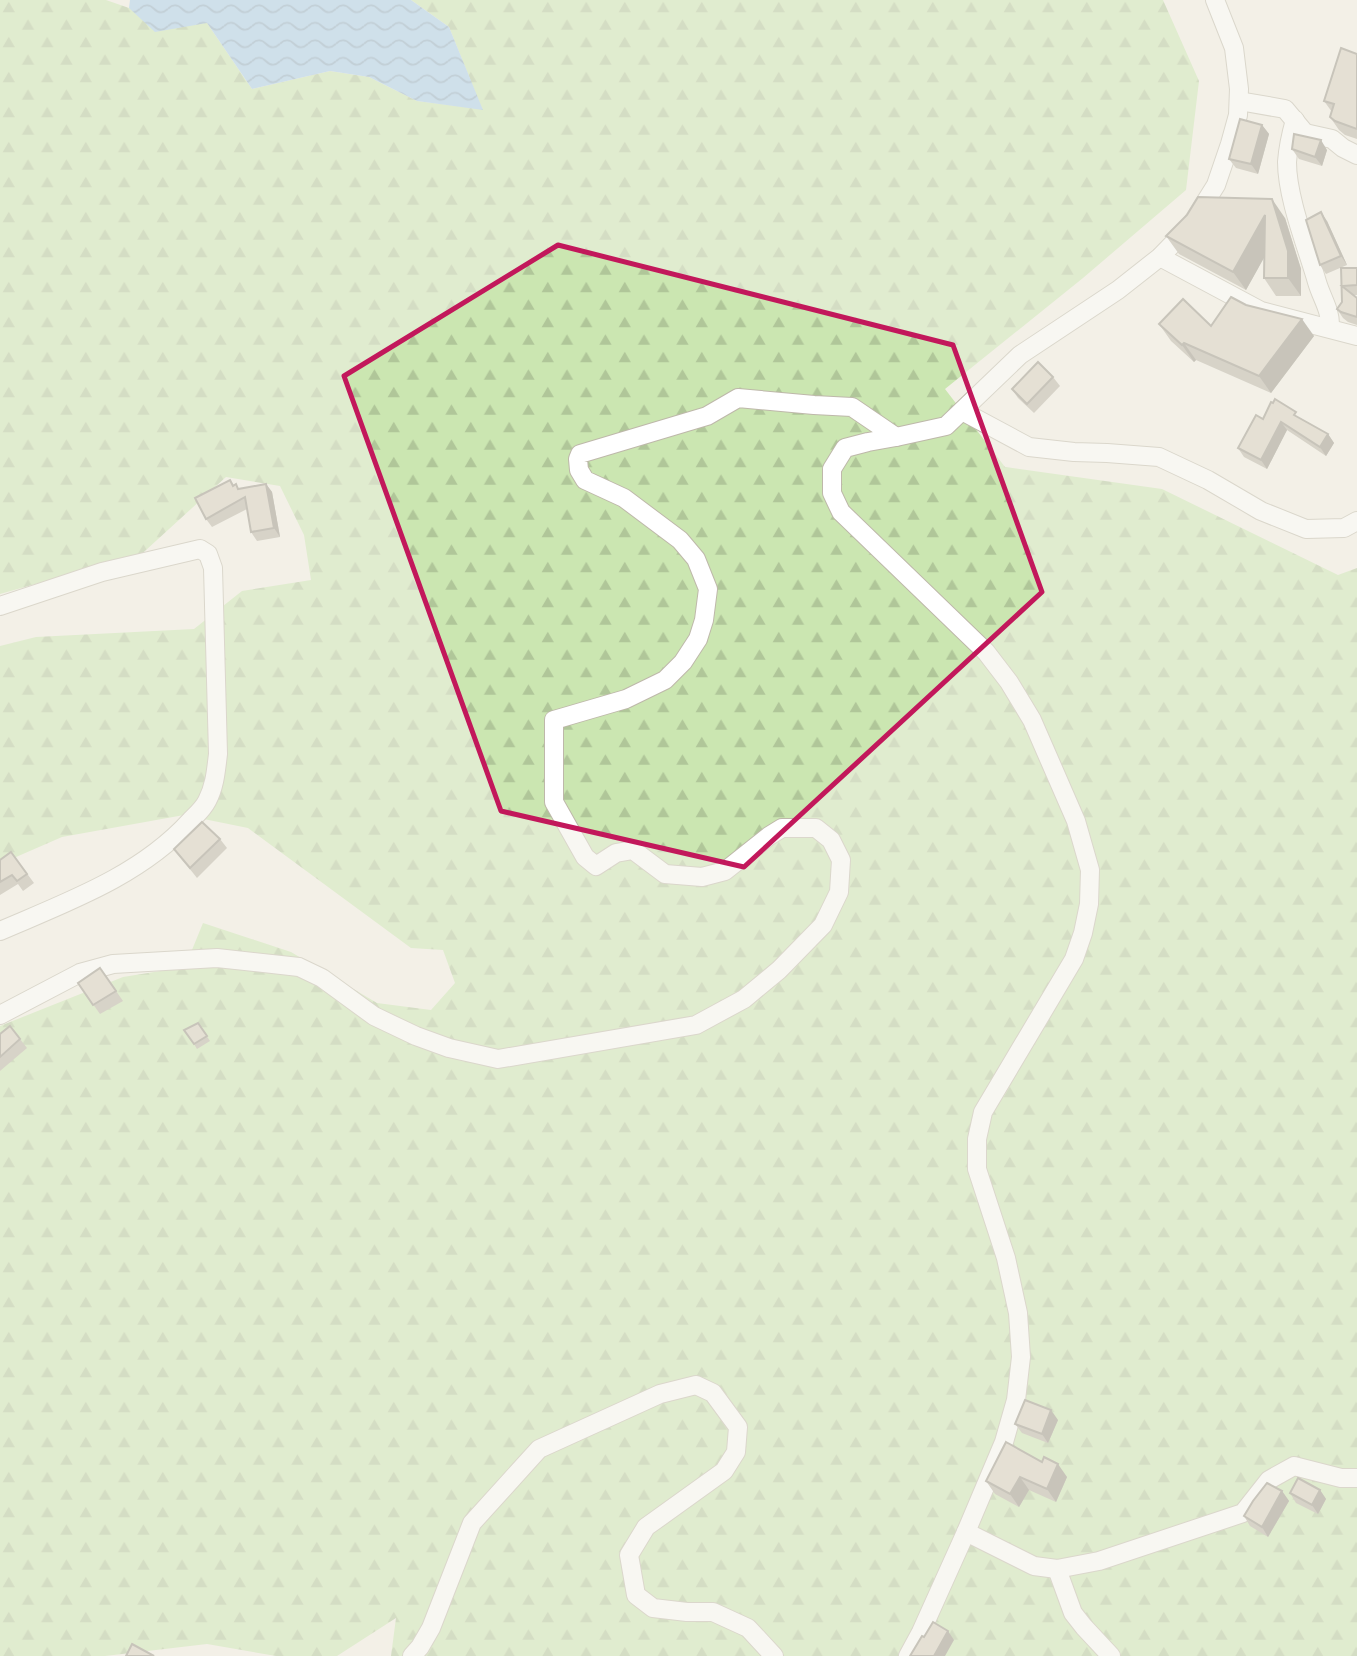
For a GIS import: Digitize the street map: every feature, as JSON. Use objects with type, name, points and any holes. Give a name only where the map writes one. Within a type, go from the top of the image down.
[{"type":"street","points":[[908,1656],[966,1532],[1004,1442],[1016,1399],[1021,1357],[1018,1313],[1006,1258],[977,1169],[977,1139],[984,1112],[1074,959],[1083,933],[1090,870],[1071,810],[1032,720],[1009,682],[986,652],[841,512],[832,494],[832,469],[845,449],[946,426],[1020,355],[1118,290],[1160,257],[1191,225],[1216,185],[1238,115],[1239,89],[1234,48],[1215,0]]},
{"type":"street","points":[[1239,101],[1285,108],[1305,133],[1332,139],[1357,155]]},
{"type":"street","points":[[1295,120],[1287,163],[1289,187],[1321,297],[1331,315],[1330,328]]},
{"type":"street","points":[[1160,257],[1261,311],[1357,336]]},
{"type":"street","points":[[0,1015],[80,973],[113,964],[218,958],[299,967],[321,978],[374,1016],[415,1035],[449,1048],[498,1059],[696,1025],[744,999],[779,970],[823,925],[839,892],[841,860],[831,840],[816,828],[782,828],[725,871],[702,877],[665,874],[633,850],[616,853],[596,866],[585,857],[554,803],[554,720],[626,699],[665,680],[683,662],[698,639],[704,620],[708,589],[696,559],[680,540],[624,498],[585,480],[579,470],[578,459],[580,454],[707,416],[738,398],[852,407],[896,437]]},
{"type":"street","points":[[962,411],[1029,447],[1159,457],[1208,480],[1261,511],[1306,528],[1344,528],[1357,521]]},
{"type":"street","points":[[0,606],[103,572],[201,549],[208,554],[213,568],[218,754],[214,785],[206,803],[176,836],[134,869],[0,931]]},
{"type":"street","points":[[412,1656],[421,1647],[431,1628],[472,1523],[539,1449],[660,1394],[696,1385],[713,1393],[738,1427],[736,1452],[724,1471],[646,1527],[629,1555],[636,1595],[653,1608],[713,1612],[748,1628],[774,1656]]},
{"type":"street","points":[[966,1532],[1034,1566],[1058,1569],[1099,1561],[1243,1513],[1269,1480],[1294,1466],[1341,1478],[1357,1478]]},
{"type":"street","points":[[1058,1569],[1073,1613],[1111,1656]]},
{"type":"highlighted area","points":[[558,245],[953,345],[1042,592],[744,867],[501,811],[344,376]]},
{"type":"green space","points":[[0,0],[106,0],[129,8],[207,23],[252,89],[330,71],[369,77],[417,101],[482,109],[449,27],[411,0],[1163,0],[1199,81],[1186,190],[1083,278],[945,389],[1005,467],[1162,489],[1338,575],[1357,568],[1357,1656],[391,1656],[396,1618],[337,1656],[276,1656],[207,1644],[105,1656],[0,1656],[0,1026],[123,977],[185,967],[203,923],[291,952],[377,1003],[431,1010],[455,983],[443,950],[411,948],[248,828],[184,815],[62,837],[0,864],[0,646],[36,637],[194,629],[242,591],[311,580],[304,535],[280,486],[226,477],[134,561],[0,594]]},
{"type":"water","points":[[130,0],[411,0],[449,27],[483,110],[417,101],[369,77],[330,71],[252,89],[207,23],[155,32],[129,8]]},
{"type":"building","points":[[1341,48],[1357,54],[1357,129],[1330,117],[1334,104],[1324,101]]},
{"type":"building","points":[[1240,119],[1262,125],[1251,164],[1229,159]]},
{"type":"building","points":[[1294,134],[1321,140],[1315,157],[1292,149]]},
{"type":"building","points":[[1198,197],[1272,199],[1288,251],[1288,278],[1264,278],[1265,215],[1233,272],[1166,236],[1187,215]]},
{"type":"building","points":[[1321,212],[1341,256],[1320,265],[1306,220]]},
{"type":"building","points":[[1341,268],[1357,268],[1357,285],[1342,286],[1357,298],[1357,317],[1337,309],[1342,302]]},
{"type":"building","points":[[1231,297],[1246,305],[1302,319],[1259,376],[1184,343],[1182,345],[1159,324],[1183,299],[1211,326]]},
{"type":"building","points":[[1038,362],[1053,377],[1027,404],[1012,389]]},
{"type":"building","points":[[1275,399],[1296,412],[1294,415],[1328,434],[1320,447],[1281,422],[1261,460],[1238,448],[1256,415],[1263,419]]},
{"type":"building","points":[[230,480],[238,489],[266,484],[274,528],[251,532],[245,497],[206,519],[195,498]]},
{"type":"building","points":[[202,822],[220,839],[190,868],[174,849]]},
{"type":"building","points":[[11,852],[27,874],[17,881],[12,875],[0,882],[0,860]]},
{"type":"building","points":[[100,968],[116,991],[93,1005],[78,983]]},
{"type":"building","points":[[198,1023],[207,1036],[194,1044],[184,1030]]},
{"type":"building","points":[[10,1026],[20,1039],[0,1057],[0,1034]]},
{"type":"building","points":[[1025,1400],[1051,1410],[1042,1434],[1015,1424]]},
{"type":"building","points":[[1006,1442],[1042,1462],[1044,1457],[1058,1464],[1047,1489],[1020,1477],[1010,1494],[986,1481]]},
{"type":"building","points":[[1298,1478],[1320,1490],[1312,1505],[1290,1493]]},
{"type":"building","points":[[1267,1483],[1282,1491],[1262,1527],[1244,1516]]},
{"type":"building","points":[[933,1622],[948,1631],[934,1656],[910,1656],[922,1636],[924,1637]]},
{"type":"building","points":[[132,1644],[154,1656],[126,1656]]}]
